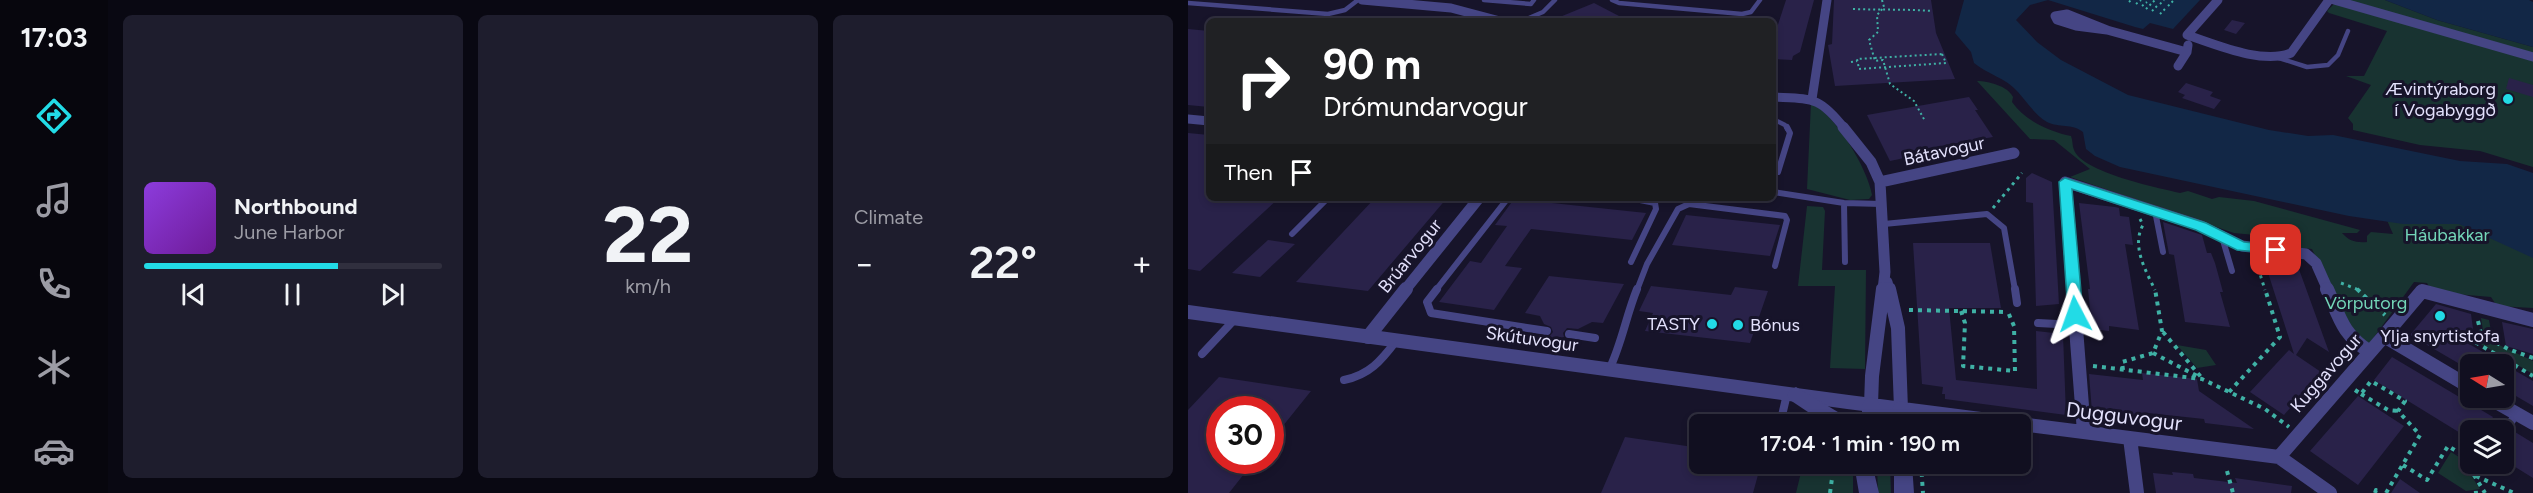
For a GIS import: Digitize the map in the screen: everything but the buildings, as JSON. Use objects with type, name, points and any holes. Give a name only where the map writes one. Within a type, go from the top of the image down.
[{"type":"street","points":[[1360,0],[1438,6],[1491,18]]},
{"type":"street","points":[[1812,99],[1827,0]]},
{"type":"street","points":[[2178,66],[2187,52],[2187,35],[2218,0]]},
{"type":"street","points":[[2187,35],[2264,57],[2279,58],[2290,54],[2329,0]]},
{"type":"street","points":[[2334,0],[2533,57]]},
{"type":"street","points":[[2107,30],[2070,25],[2057,20],[2055,16],[2067,14],[2107,30],[2187,52]]},
{"type":"street","points":[[1776,97],[1812,99],[1828,108],[1871,162],[1880,182],[1885,272],[1872,376],[1871,414]]},
{"type":"street","points":[[1188,119],[1206,121]]},
{"type":"street","name":"Bátavogur","points":[[1880,182],[2014,153]]},
{"type":"street","points":[[2085,432],[2065,182],[2201,226],[2242,246],[2306,254],[2316,263],[2344,330],[2352,340],[2370,352]]},
{"type":"street","name":"Brúarvogur","points":[[1368,337],[1477,201]]},
{"type":"street","points":[[1885,272],[1898,328],[1901,414]]},
{"type":"street","points":[[2384,336],[2422,291],[2478,311],[2533,320]]},
{"type":"street","name":"Skútuvogur","points":[[1188,312],[1871,405]]},
{"type":"street","name":"Kuggavogur","points":[[2279,457],[2384,336],[2460,381]]},
{"type":"street","points":[[1792,394],[1825,414]]},
{"type":"street","name":"Dugguvogur","points":[[1871,405],[1894,414]]},
{"type":"street","points":[[2507,408],[2533,423]]},
{"type":"street","name":"Dugguvogur","points":[[2031,428],[2085,432],[2279,457],[2330,493]]},
{"type":"street","points":[[2130,438],[2138,493]]},
{"type":"street","points":[[1865,474],[1869,493]]},
{"type":"street","points":[[1869,493],[1870,474]]},
{"type":"street","points":[[1903,474],[1904,493]]},
{"type":"lane","points":[[1188,3],[1328,14],[1345,10],[1360,0]]},
{"type":"lane","points":[[1484,0],[1531,4],[1534,0]]},
{"type":"lane","points":[[1529,18],[1543,12],[1555,0]]},
{"type":"lane","points":[[1612,0],[1619,3],[1743,14],[1751,12],[1760,0]]},
{"type":"lane","points":[[1470,18],[1477,13]]},
{"type":"lane","points":[[2279,58],[2307,66],[2330,64],[2335,59],[2348,32]]},
{"type":"lane","points":[[1776,120],[1785,124],[1790,134],[1778,172]]},
{"type":"lane","points":[[1776,192],[1844,203],[1883,204]]},
{"type":"lane","points":[[1292,234],[1325,201]]},
{"type":"lane","points":[[1506,201],[1427,302],[1431,313],[1547,331]]},
{"type":"lane","points":[[1631,262],[1656,209],[1655,203],[1650,201]]},
{"type":"lane","points":[[1844,203],[1845,262]]},
{"type":"lane","points":[[1609,370],[1621,345],[1628,312],[1647,264],[1678,209],[1683,205],[1785,216],[1788,220],[1775,266]]},
{"type":"lane","points":[[2156,211],[2163,252]]},
{"type":"lane","points":[[1884,224],[1987,214],[2004,228],[2017,303]]},
{"type":"lane","points":[[2222,237],[2232,271]]},
{"type":"lane","points":[[1202,354],[1236,319]]},
{"type":"lane","points":[[2038,323],[2076,325]]},
{"type":"lane","points":[[1569,334],[1595,338]]},
{"type":"lane","points":[[1344,380],[1357,379],[1370,373],[1396,341]]},
{"type":"lane","points":[[1784,414],[1792,394]]},
{"type":"lane","points":[[2512,420],[2516,413]]},
{"type":"path","points":[[1882,0],[1884,7],[1877,15],[1878,32],[1869,40],[1875,61],[1883,60],[1890,84],[1914,102],[1925,121]]},
{"type":"path","points":[[2136,4],[2141,0]]},
{"type":"path","points":[[2152,11],[2164,0]]},
{"type":"path","points":[[2142,6],[2148,1]]},
{"type":"path","points":[[2160,14],[2173,1]]},
{"type":"path","points":[[2146,9],[2153,2]]},
{"type":"path","points":[[1853,9],[1932,11]]},
{"type":"path","points":[[1851,62],[1857,59],[1942,54],[1946,63],[1859,69],[1857,59]]},
{"type":"path","points":[[1987,214],[2022,173]]},
{"type":"path","points":[[2133,204],[2143,225],[2138,234],[2144,270],[2155,289],[2162,331],[2202,379]]},
{"type":"path","points":[[2229,392],[2280,337],[2252,247]]},
{"type":"path","points":[[2324,281],[2343,284],[2363,292],[2376,308],[2397,322]]},
{"type":"path","points":[[1907,310],[1948,310]]},
{"type":"path","points":[[1961,311],[1965,323],[1963,366],[2015,371],[2014,326],[2008,312]]},
{"type":"path","points":[[2478,311],[2481,334]]},
{"type":"path","points":[[2153,352],[2162,331]]},
{"type":"path","points":[[2533,358],[2508,349],[2481,334],[2463,335],[2533,376]]},
{"type":"path","points":[[2123,370],[2122,362],[2153,352],[2202,379],[2265,409],[2299,434]]},
{"type":"path","points":[[2079,365],[2202,379]]},
{"type":"path","points":[[2361,394],[2371,381],[2405,401],[2398,411]]},
{"type":"path","points":[[2343,383],[2388,410],[2398,411],[2420,435],[2386,493]]},
{"type":"path","points":[[2403,465],[2427,480],[2448,446],[2461,454],[2485,493]]},
{"type":"path","points":[[2227,471],[2233,493]]},
{"type":"path","points":[[1830,493],[1833,474]]},
{"type":"path","points":[[1922,474],[1923,493]]},
{"type":"path","points":[[2475,476],[2514,493]]},
{"type":"path","points":[[2375,493],[2376,490],[2380,493]]},
{"type":"path","points":[[2474,493],[2485,493]]},
{"type":"green space","points":[[2342,0],[2385,0],[2437,20],[2533,47],[2533,54]]},
{"type":"green space","points":[[2335,3],[2533,58],[2533,167],[2480,151],[2420,145],[2353,130],[2353,124],[2348,118],[2371,85],[2346,76],[2364,76],[2387,31],[2329,13],[2327,11]]},
{"type":"green space","points":[[1977,81],[1992,83],[2007,90],[2013,97],[2012,102],[2024,115],[2055,132],[2071,136],[2074,150],[2080,158],[2105,172],[2180,193],[2188,191],[2212,199],[2219,197],[2254,201],[2360,230],[2357,233],[2342,233],[2356,242],[2367,242],[2367,236],[2371,232],[2393,234],[2362,163],[2533,216],[2533,308],[2497,306],[2491,297],[2432,292],[2427,283],[2414,282],[2369,344],[2348,326],[2312,249],[2269,245],[2265,236],[2234,233],[2070,177],[2090,169],[2054,140],[2030,139]]},
{"type":"green space","points":[[1811,103],[1821,109],[1849,143],[1869,184],[1872,195],[1869,199],[1850,200],[1807,189]]},
{"type":"green space","points":[[1807,206],[1823,207],[1825,211],[1822,270],[1866,270],[1865,369],[1830,368],[1835,286],[1798,286]]},
{"type":"green space","points":[[2481,318],[2489,320],[2493,342],[2533,361],[2533,374],[2514,363],[2514,354],[2498,354],[2468,337],[2484,337]]},
{"type":"green space","points":[[2177,345],[2206,350],[2216,365],[2197,368]]},
{"type":"green space","points":[[2451,452],[2460,459],[2460,474],[2470,474],[2480,489],[2466,491],[2438,473]]},
{"type":"green space","points":[[1801,474],[1853,474],[1853,493],[1796,493]]},
{"type":"green space","points":[[1877,474],[1890,474],[1891,493],[1878,493]]},
{"type":"water","points":[[1964,0],[2048,0],[2030,5],[2016,20],[2037,42],[2061,60],[2128,95],[2269,130],[2308,136],[2333,135],[2460,161],[2507,164],[2533,173],[2533,258],[2459,224],[2403,224],[2349,216],[2120,167],[2095,156],[2086,149],[2083,132],[2074,127],[2056,125],[2042,119],[2013,87],[1974,63],[1971,52],[1955,33]]},
{"type":"water","points":[[2048,0],[2200,0],[2173,29],[2150,23],[2143,29]]},
{"type":"water","points":[[2385,0],[2529,0],[2533,2],[2533,47],[2437,20]]},
{"type":"place","name":"Ævintýraborg í Vogabyggð","points":[[2508,99]]},
{"type":"place","name":"Ylja snyrtistofa","points":[[2440,316]]},
{"type":"place","name":"TASTY","points":[[1712,324]]},
{"type":"place","name":"Bónus","points":[[1738,325]]},
{"type":"route","points":[[2075,314],[2065,182],[2201,226],[2242,246],[2276,250]]},
{"type":"park label","name":"Háubakkar","points":[[2447,235]]},
{"type":"park label","name":"Vörputorg","points":[[2366,303]]}]
